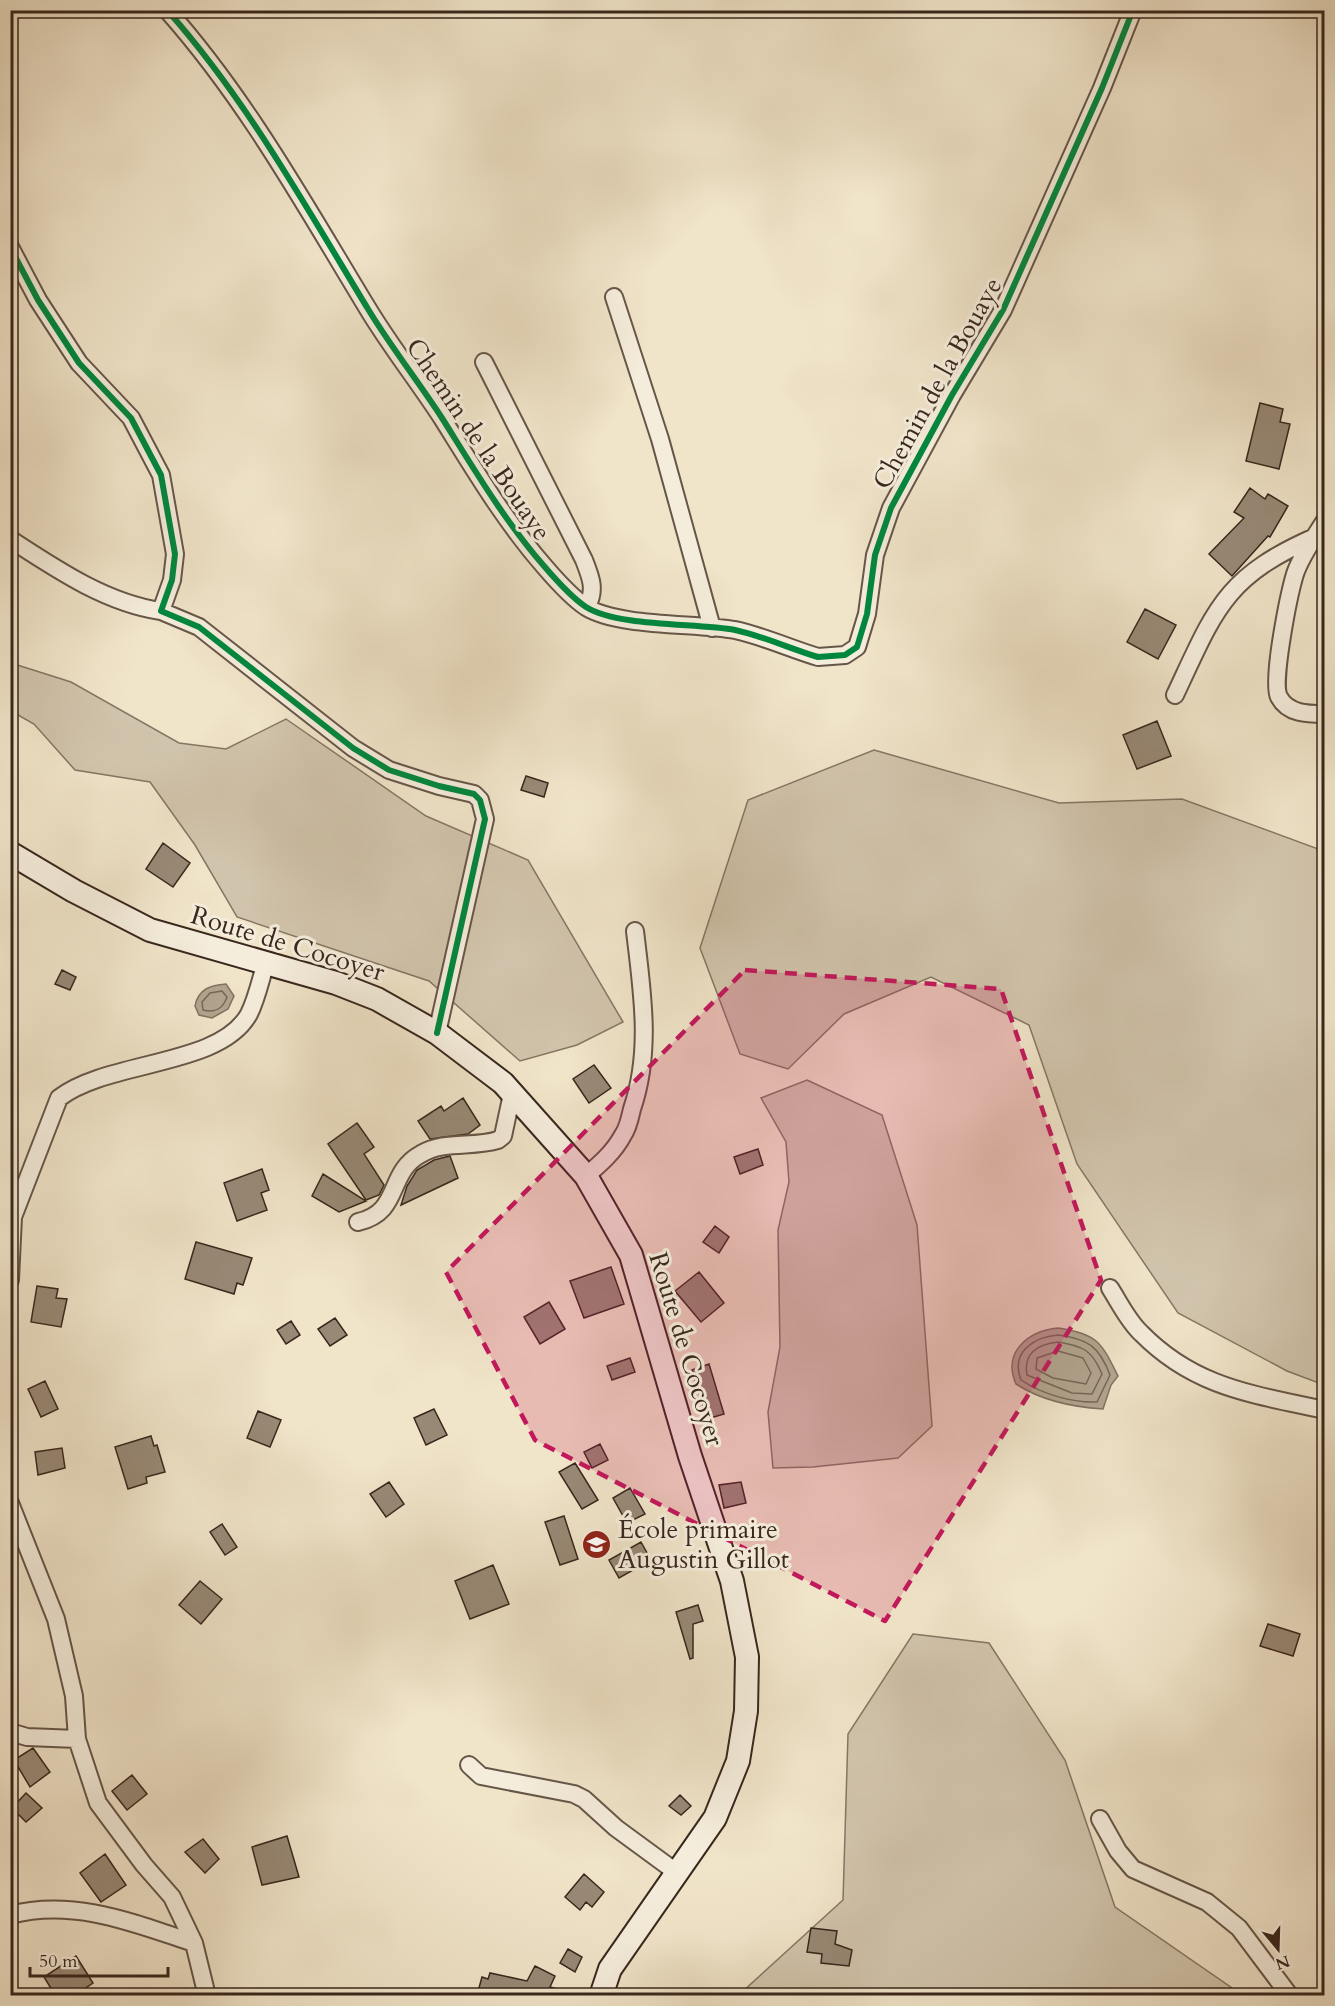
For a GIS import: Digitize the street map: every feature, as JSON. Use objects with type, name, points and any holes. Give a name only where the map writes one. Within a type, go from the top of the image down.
[{"type":"main road","name":"Route de Cocoyer","points":[[10,853],[74,891],[150,930],[336,982],[377,999],[437,1033],[475,1060],[512,1094],[586,1176],[631,1255],[690,1456],[732,1581],[747,1657],[746,1711],[738,1761],[715,1818],[610,1969],[601,1995]]},
{"type":"street","name":"Chemin de la Bouaye","points":[[167,10],[186,32],[276,159],[370,312],[435,408],[512,529],[555,578],[587,607],[607,614],[650,622],[736,631],[818,657],[845,655],[857,647],[867,614],[875,555],[891,508],[952,395],[1003,310],[1102,88],[1133,10]]},
{"type":"street","points":[[10,247],[38,300],[80,363],[131,418],[161,475],[175,554],[172,580],[161,611]]},
{"type":"street","points":[[614,297],[660,439],[712,628]]},
{"type":"street","points":[[484,362],[584,560],[593,584],[593,595],[587,607]]},
{"type":"street","points":[[1324,522],[1295,573],[1275,677],[1278,696],[1288,707],[1306,714],[1324,714]]},
{"type":"street","points":[[1175,695],[1213,616],[1234,587],[1256,568],[1315,537]]},
{"type":"street","points":[[10,539],[55,568],[115,598],[161,611],[199,627],[353,748],[389,770],[439,786],[474,794],[480,800],[485,819],[437,1033]]},
{"type":"street","points":[[586,1176],[605,1160],[624,1134],[636,1097],[642,1063],[645,1018],[635,931]]},
{"type":"street","points":[[10,1280],[12,1219],[59,1098],[74,1087],[93,1079],[193,1053],[221,1040],[248,1014],[267,962]]},
{"type":"street","points":[[358,1222],[370,1219],[387,1205],[404,1164],[422,1152],[441,1146],[498,1140],[503,1136],[512,1094]]},
{"type":"street","points":[[1110,1288],[1139,1332],[1182,1368],[1209,1381],[1324,1410]]},
{"type":"street","points":[[10,1503],[56,1619],[74,1696],[77,1739],[99,1803],[144,1865],[172,1897],[194,1943],[207,1995]]},
{"type":"street","points":[[10,1732],[27,1737],[77,1739]]},
{"type":"street","points":[[469,1765],[481,1776],[574,1794],[584,1799],[616,1828],[676,1872]]},
{"type":"street","points":[[1100,1819],[1118,1851],[1133,1869],[1207,1902],[1239,1928],[1290,1995]]},
{"type":"street","points":[[10,1915],[34,1909],[73,1908],[134,1923],[194,1943]]},
{"type":"highlighted area","points":[[745,970],[1001,989],[1101,1280],[885,1621],[535,1440],[446,1272]]},
{"type":"shaded area","points":[[11,663],[71,682],[179,743],[226,749],[286,719],[426,816],[528,860],[623,1022],[577,1045],[520,1061],[429,981],[237,917],[195,845],[150,782],[75,770],[34,724],[11,711]]},
{"type":"shaded area","points":[[874,750],[1059,803],[1182,799],[1321,850],[1324,856],[1324,1385],[1287,1371],[1178,1313],[1077,1164],[1029,1025],[931,977],[844,1014],[788,1069],[740,1054],[700,948],[748,800]]},
{"type":"shaded area","points":[[807,1080],[882,1115],[917,1225],[932,1426],[898,1458],[813,1467],[773,1468],[768,1412],[780,1347],[778,1230],[789,1182],[786,1142],[761,1098]]},
{"type":"shaded area","points":[[913,1634],[989,1643],[1065,1760],[1115,1907],[1232,1988],[1234,1995],[731,1996],[742,1992],[843,1900],[848,1734]]},
{"type":"water","points":[[226,984],[234,996],[228,1009],[212,1018],[199,1015],[195,1006],[202,992],[215,985]]},
{"type":"water","points":[[1058,1328],[1090,1337],[1102,1347],[1107,1355],[1118,1376],[1111,1385],[1103,1409],[1058,1402],[1036,1395],[1016,1384],[1012,1362],[1020,1345],[1037,1334]]},
{"type":"building","points":[[1260,403],[1283,409],[1280,422],[1290,424],[1279,469],[1246,461]]},
{"type":"building","points":[[1250,488],[1265,499],[1268,494],[1288,506],[1270,537],[1268,536],[1232,576],[1209,554],[1244,518],[1234,512]]},
{"type":"building","points":[[1145,609],[1176,625],[1158,659],[1127,642]]},
{"type":"building","points":[[1157,721],[1171,756],[1137,769],[1123,735]]},
{"type":"building","points":[[526,776],[548,783],[544,797],[521,790]]},
{"type":"building","points":[[163,843],[190,863],[173,887],[146,869]]},
{"type":"building","points":[[62,970],[76,977],[70,990],[55,984]]},
{"type":"building","points":[[594,1065],[611,1088],[589,1103],[573,1079]]},
{"type":"building","points":[[463,1098],[480,1125],[468,1134],[430,1139],[418,1121],[441,1106],[444,1111]]},
{"type":"building","points":[[357,1123],[374,1147],[364,1154],[384,1185],[379,1195],[366,1200],[328,1144]]},
{"type":"building","points":[[758,1149],[763,1165],[740,1174],[734,1157]]},
{"type":"building","points":[[450,1156],[458,1178],[401,1205],[407,1186],[417,1170],[434,1160]]},
{"type":"building","points":[[262,1169],[269,1190],[261,1193],[267,1210],[237,1221],[224,1183]]},
{"type":"building","points":[[323,1174],[366,1201],[339,1212],[312,1196]]},
{"type":"building","points":[[715,1226],[729,1237],[719,1253],[703,1242]]},
{"type":"building","points":[[196,1242],[252,1258],[243,1285],[237,1283],[234,1294],[185,1279]]},
{"type":"building","points":[[611,1267],[624,1304],[584,1318],[570,1281]]},
{"type":"building","points":[[699,1272],[724,1303],[701,1322],[675,1291]]},
{"type":"building","points":[[37,1286],[58,1289],[56,1298],[67,1299],[61,1327],[31,1322]]},
{"type":"building","points":[[549,1302],[565,1329],[540,1344],[524,1317]]},
{"type":"building","points":[[335,1318],[347,1335],[330,1346],[318,1329]]},
{"type":"building","points":[[291,1321],[300,1335],[286,1344],[277,1330]]},
{"type":"building","points":[[630,1358],[635,1372],[612,1380],[607,1366]]},
{"type":"building","points":[[709,1364],[724,1414],[707,1419],[692,1370]]},
{"type":"building","points":[[45,1381],[58,1409],[41,1417],[28,1389]]},
{"type":"building","points":[[434,1409],[447,1435],[426,1445],[414,1418]]},
{"type":"building","points":[[258,1411],[281,1420],[270,1447],[247,1438]]},
{"type":"building","points":[[151,1436],[154,1446],[157,1445],[165,1472],[146,1477],[147,1483],[128,1489],[115,1447]]},
{"type":"building","points":[[600,1444],[608,1460],[592,1468],[584,1452]]},
{"type":"building","points":[[62,1448],[65,1468],[38,1475],[35,1452]]},
{"type":"building","points":[[575,1463],[598,1500],[582,1509],[559,1472]]},
{"type":"building","points":[[389,1482],[404,1504],[386,1517],[370,1494]]},
{"type":"building","points":[[741,1482],[746,1503],[724,1508],[719,1485]]},
{"type":"building","points":[[630,1488],[645,1514],[627,1523],[613,1498]]},
{"type":"building","points":[[564,1516],[578,1559],[560,1565],[545,1522]]},
{"type":"building","points":[[222,1524],[237,1547],[225,1555],[210,1532]]},
{"type":"building","points":[[641,1542],[651,1560],[619,1578],[609,1560]]},
{"type":"building","points":[[493,1565],[509,1604],[470,1619],[455,1581]]},
{"type":"building","points":[[200,1581],[222,1599],[201,1624],[179,1605]]},
{"type":"building","points":[[698,1605],[703,1621],[693,1624],[693,1658],[690,1659],[676,1612]]},
{"type":"building","points":[[1268,1624],[1300,1634],[1293,1656],[1260,1646]]},
{"type":"building","points":[[33,1748],[50,1772],[30,1787],[14,1760]]},
{"type":"building","points":[[132,1775],[147,1794],[127,1810],[112,1791]]},
{"type":"building","points":[[26,1793],[42,1808],[26,1822],[12,1808]]},
{"type":"building","points":[[680,1795],[691,1806],[681,1815],[669,1806]]},
{"type":"building","points":[[287,1836],[299,1877],[262,1885],[252,1847]]},
{"type":"building","points":[[203,1839],[219,1859],[205,1873],[185,1852]]},
{"type":"building","points":[[105,1854],[126,1885],[101,1902],[80,1873]]},
{"type":"building","points":[[584,1874],[604,1892],[592,1907],[586,1902],[580,1910],[565,1897]]},
{"type":"building","points":[[811,1928],[837,1931],[835,1944],[852,1950],[849,1966],[821,1963],[822,1954],[807,1952]]},
{"type":"building","points":[[568,1949],[582,1957],[575,1972],[560,1963]]},
{"type":"building","points":[[76,1956],[93,1983],[75,1995],[55,1995],[44,1977]]},
{"type":"building","points":[[535,1966],[555,1976],[550,1987],[562,1990],[561,1995],[477,1995],[482,1977],[488,1979],[490,1973],[527,1981]]},
{"type":"cycle path","points":[[167,10],[223,80],[249,117],[377,323],[503,512],[529,549],[564,588],[586,607],[617,618],[735,630],[818,657],[845,655],[857,647],[867,614],[875,555],[891,508],[952,395],[1003,310],[1102,88],[1133,10]]},
{"type":"cycle path","points":[[10,247],[38,300],[79,363],[131,418],[161,475],[175,554],[172,580],[161,611],[199,627],[353,748],[389,770],[439,786],[474,794],[480,800],[485,819],[437,1033]]},
{"type":"place","name":"École primaire Augustin Gillot","points":[[597,1544]]}]
